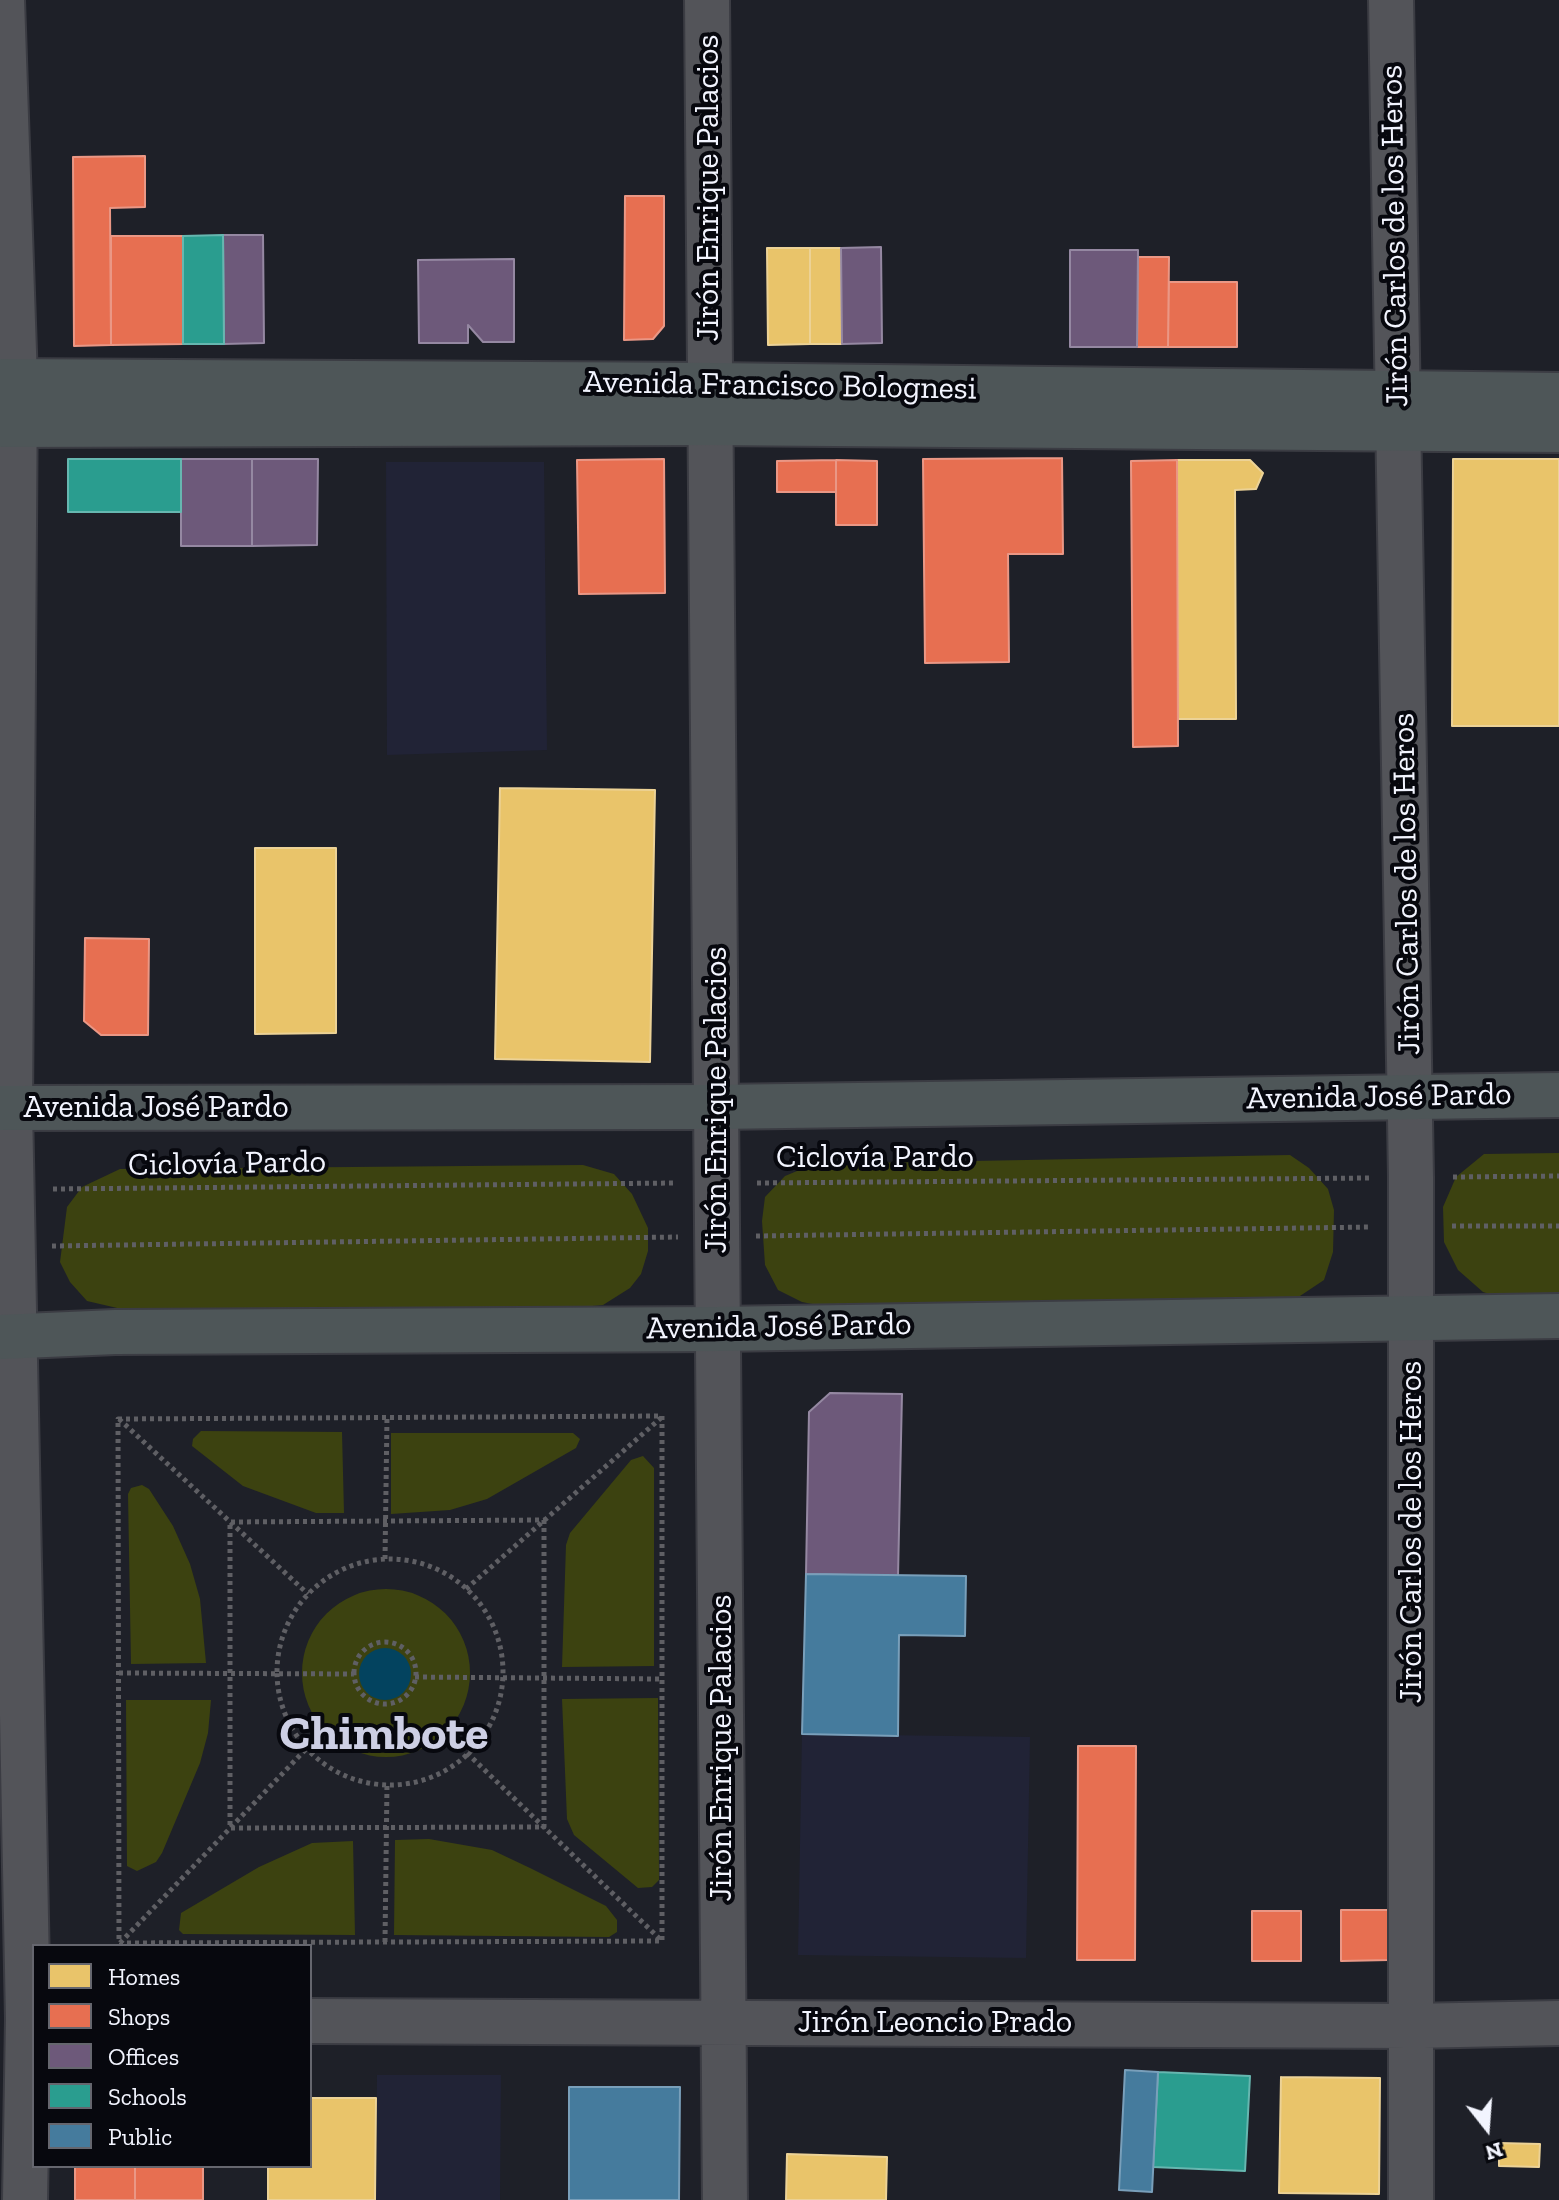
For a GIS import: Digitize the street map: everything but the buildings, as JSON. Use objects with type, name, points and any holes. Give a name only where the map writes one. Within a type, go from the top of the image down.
[{"type":"main road","name":"Avenida Francisco Bolognesi","points":[[8,381],[711,404],[1398,412],[1559,430]]},
{"type":"main road","name":"Avenida Francisco Bolognesi","points":[[1398,412],[1559,395]]},
{"type":"main road","name":"Avenida Francisco Bolognesi","points":[[7,425],[711,404]]},
{"type":"main road","name":"Avenida José Pardo","points":[[5,1108],[717,1107],[1559,1095]]},
{"type":"main road","name":"Avenida José Pardo","points":[[6,1337],[131,1331],[718,1329],[1559,1316]]},
{"type":"street","points":[[2,0],[8,381],[5,1108],[11,1246],[6,1337],[25,2200]]},
{"type":"street","name":"Jirón Enrique Palacios","points":[[707,0],[725,2200]]},
{"type":"street","name":"Jirón Carlos de los Heros","points":[[1391,0],[1411,1177],[1411,2200]]},
{"type":"street","name":"Jirón Leoncio Prado","points":[[312,2021],[1411,2026],[1559,2023]]},
{"type":"path","name":"Ciclovía Pardo","points":[[10,1189],[1559,1176]]},
{"type":"path","points":[[11,1246],[1559,1226]]},
{"type":"path","points":[[118,1419],[662,1416]]},
{"type":"path","points":[[466,1589],[662,1416]]},
{"type":"path","points":[[662,1416],[662,1941]]},
{"type":"path","points":[[385,1559],[387,1417]]},
{"type":"path","points":[[118,1419],[308,1594]]},
{"type":"path","points":[[118,1419],[119,1943]]},
{"type":"path","points":[[230,1522],[544,1520]]},
{"type":"path","points":[[544,1520],[544,1827]]},
{"type":"path","points":[[230,1522],[230,1828]]},
{"type":"path","points":[[385,1559],[418,1562],[453,1577],[466,1589],[481,1602],[498,1636],[503,1678],[497,1710],[478,1744],[450,1768],[415,1782],[387,1784],[341,1775],[306,1749],[288,1725],[277,1690],[277,1653],[289,1617],[308,1594],[344,1568],[385,1559]]},
{"type":"path","points":[[387,1642],[406,1649],[412,1658],[415,1677],[406,1696],[388,1704],[378,1704],[361,1693],[354,1674],[355,1664],[367,1648],[387,1642]]},
{"type":"path","points":[[119,1673],[354,1674]]},
{"type":"path","points":[[415,1677],[662,1679]]},
{"type":"path","points":[[119,1943],[306,1749]]},
{"type":"path","points":[[467,1753],[662,1941]]},
{"type":"path","points":[[385,1942],[387,1784]]},
{"type":"path","points":[[230,1828],[544,1827]]},
{"type":"path","points":[[119,1943],[662,1941]]},
{"type":"shaded area","points":[[386,462],[544,462],[547,750],[387,755]]},
{"type":"shaded area","points":[[802,1734],[1030,1737],[1026,1958],[798,1955]]},
{"type":"shaded area","points":[[377,2075],[501,2075],[500,2200],[376,2200]]},
{"type":"green space","points":[[1559,1153],[1559,1303],[1521,1304],[1483,1292],[1458,1270],[1444,1242],[1443,1207],[1456,1177],[1484,1154]]},
{"type":"green space","points":[[1290,1155],[1309,1168],[1328,1189],[1334,1210],[1333,1252],[1324,1280],[1297,1298],[838,1309],[802,1302],[778,1290],[765,1265],[762,1221],[765,1197],[785,1176],[814,1164]]},
{"type":"green space","points":[[583,1165],[614,1174],[632,1194],[648,1228],[648,1251],[641,1274],[630,1288],[603,1305],[562,1309],[143,1314],[87,1301],[70,1282],[60,1262],[67,1207],[82,1187],[120,1169]]},
{"type":"green space","points":[[201,1431],[342,1432],[344,1513],[316,1513],[243,1486],[192,1446],[193,1439]]},
{"type":"green space","points":[[391,1433],[573,1433],[580,1439],[576,1448],[487,1499],[450,1510],[391,1514]]},
{"type":"green space","points":[[643,1456],[654,1468],[654,1666],[562,1667],[566,1545],[570,1533],[631,1460]]},
{"type":"green space","points":[[142,1485],[149,1489],[173,1526],[190,1564],[200,1599],[206,1663],[131,1664],[128,1494],[131,1488]]},
{"type":"green space","points":[[386,1589],[418,1595],[446,1613],[464,1641],[470,1673],[464,1705],[446,1733],[418,1751],[386,1757],[354,1751],[326,1733],[308,1705],[302,1673],[308,1641],[326,1613],[354,1595]]},
{"type":"green space","points":[[658,1698],[659,1880],[652,1887],[638,1888],[574,1835],[567,1819],[562,1699]]},
{"type":"green space","points":[[126,1700],[211,1700],[208,1733],[200,1763],[162,1853],[156,1862],[137,1871],[127,1866]]},
{"type":"green space","points":[[429,1839],[492,1850],[530,1868],[606,1906],[617,1920],[617,1932],[609,1937],[394,1935],[395,1840]]},
{"type":"green space","points":[[353,1841],[355,1935],[183,1934],[179,1930],[181,1913],[259,1867],[312,1843]]},
{"type":"water","points":[[385,1648],[403,1656],[411,1674],[403,1692],[385,1700],[367,1692],[359,1674],[367,1656]]},
{"type":"district","name":"Chimbote","points":[[384,1735]]}]
